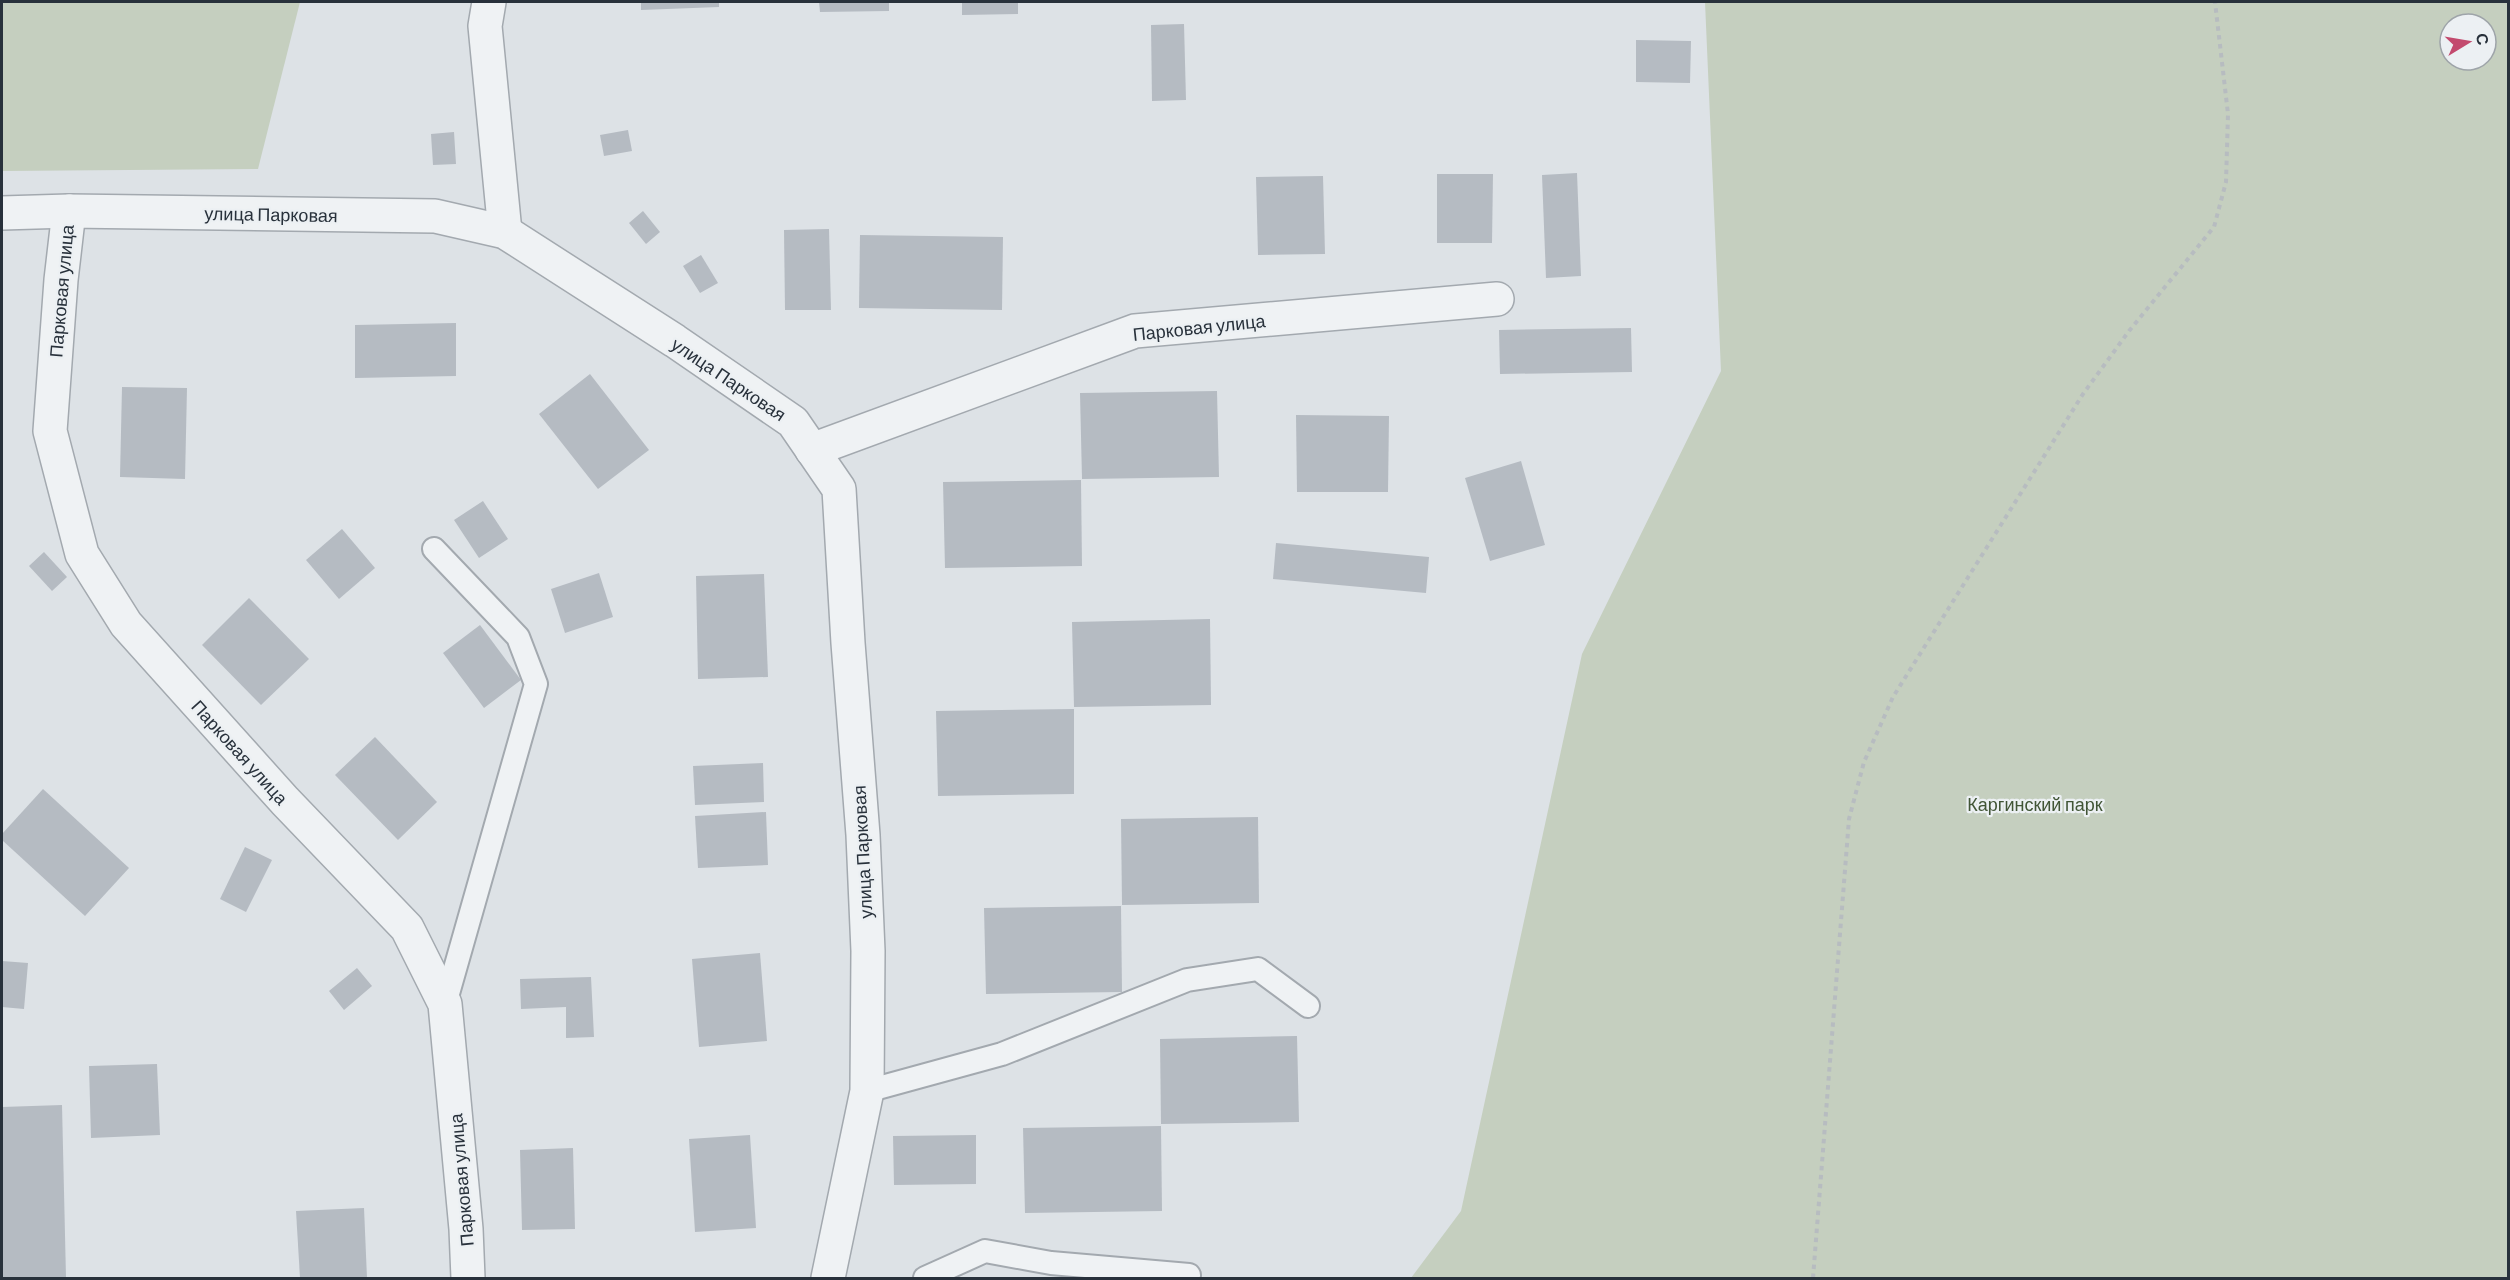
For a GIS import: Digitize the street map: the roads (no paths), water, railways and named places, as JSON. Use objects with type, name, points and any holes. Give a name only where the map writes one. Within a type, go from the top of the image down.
[{"type":"street","points":[[489,2],[485,26],[506,232]]},
{"type":"street","name":"улица Парковая","points":[[2,213],[69,211],[435,216],[506,232],[675,341],[793,422],[839,489],[868,951],[867,1091],[828,1278]]},
{"type":"street","name":"Парковая улица","points":[[69,211],[61,280],[50,431],[82,554],[126,624],[285,801],[407,928],[445,1004],[466,1229],[468,1278]]},
{"type":"street","name":"Парковая улица","points":[[812,450],[1135,331],[1497,299]]},
{"type":"lane","points":[[434,549],[518,637],[536,684],[445,1004]]},
{"type":"lane","points":[[867,1091],[1002,1054],[1187,980],[1258,969],[1308,1005]]},
{"type":"lane","points":[[925,1278],[985,1251],[1051,1263],[1189,1275]]},
{"type":"park label","name":"Каргинский парк","points":[[2035,804]]}]
